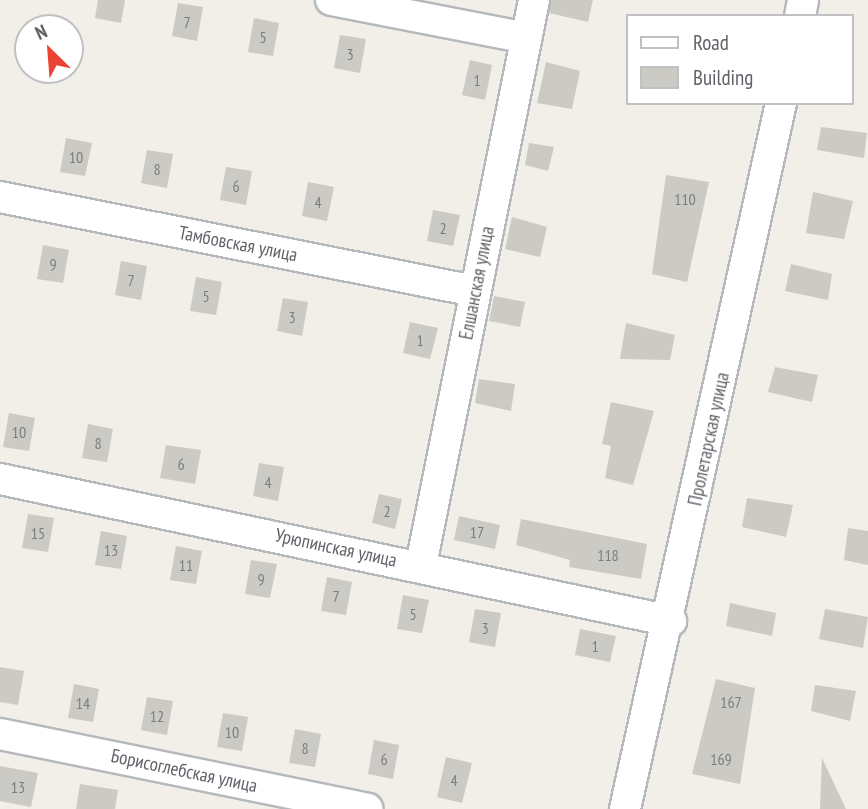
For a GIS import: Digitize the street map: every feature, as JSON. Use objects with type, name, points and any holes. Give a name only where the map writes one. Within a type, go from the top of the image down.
[{"type":"street","points":[[331,0],[526,38]]},
{"type":"street","name":"Елшанская улица","points":[[421,565],[534,0]]},
{"type":"street","name":"Пролетарская улица","points":[[625,809],[671,621],[781,105]]},
{"type":"street","name":"Тамбовская улица","points":[[0,197],[476,291]]},
{"type":"street","name":"Урюпинская улица","points":[[0,479],[421,565],[671,621]]},
{"type":"street","name":"Борисоглебская улица","points":[[0,734],[367,809]]},
{"type":"street","points":[[632,774],[646,809]]},
{"type":"building","points":[[98,0],[125,0],[121,23],[95,18]]},
{"type":"building","points":[[551,0],[593,0],[588,22],[549,13]]},
{"type":"building","points":[[178,3],[203,7],[197,41],[172,36]]},
{"type":"building","points":[[254,18],[279,23],[273,56],[248,52]]},
{"type":"building","points":[[340,35],[366,39],[360,73],[334,68]]},
{"type":"building","points":[[470,60],[492,65],[485,100],[462,95]]},
{"type":"building","points":[[546,62],[580,71],[572,109],[537,103]]},
{"type":"building","points":[[821,127],[867,133],[864,158],[817,150]]},
{"type":"building","points":[[66,138],[92,143],[85,176],[60,172]]},
{"type":"building","points":[[529,143],[554,147],[548,171],[525,165]]},
{"type":"building","points":[[147,150],[173,154],[167,188],[141,183]]},
{"type":"building","points":[[226,167],[252,171],[246,205],[220,200]]},
{"type":"building","points":[[666,175],[709,182],[687,282],[652,274]]},
{"type":"building","points":[[308,182],[334,187],[327,221],[302,216]]},
{"type":"building","points":[[813,192],[853,201],[844,239],[806,233]]},
{"type":"building","points":[[433,210],[460,215],[453,246],[427,241]]},
{"type":"building","points":[[512,217],[547,227],[540,257],[505,249]]},
{"type":"building","points":[[43,245],[69,250],[63,283],[37,279]]},
{"type":"building","points":[[121,261],[147,266],[141,300],[115,295]]},
{"type":"building","points":[[791,264],[832,274],[828,300],[785,291]]},
{"type":"building","points":[[196,277],[222,282],[216,315],[190,311]]},
{"type":"building","points":[[494,296],[525,302],[520,327],[489,321]]},
{"type":"building","points":[[283,298],[308,302],[302,336],[277,331]]},
{"type":"building","points":[[410,322],[438,328],[430,359],[403,353]]},
{"type":"building","points":[[626,323],[675,335],[670,360],[620,359]]},
{"type":"building","points":[[775,367],[818,375],[812,402],[768,392]]},
{"type":"building","points":[[479,379],[515,384],[511,411],[475,403]]},
{"type":"building","points":[[611,402],[654,411],[633,485],[605,478],[611,446],[602,444]]},
{"type":"building","points":[[9,413],[35,418],[29,451],[3,447]]},
{"type":"building","points":[[88,424],[113,429],[107,462],[82,458]]},
{"type":"building","points":[[166,445],[201,450],[195,484],[160,478]]},
{"type":"building","points":[[259,463],[284,467],[278,501],[253,496]]},
{"type":"building","points":[[379,494],[402,499],[395,529],[372,523]]},
{"type":"building","points":[[747,498],[793,505],[786,537],[742,527]]},
{"type":"building","points":[[28,514],[54,518],[48,552],[22,548]]},
{"type":"building","points":[[459,516],[500,525],[495,549],[454,540]]},
{"type":"building","points":[[521,519],[647,544],[641,579],[569,567],[570,560],[516,545]]},
{"type":"building","points":[[848,528],[868,531],[868,565],[844,560]]},
{"type":"building","points":[[101,531],[127,536],[121,569],[95,565]]},
{"type":"building","points":[[176,546],[202,551],[196,584],[170,580]]},
{"type":"building","points":[[251,560],[277,564],[270,598],[245,594]]},
{"type":"building","points":[[327,577],[352,582],[346,615],[321,611]]},
{"type":"building","points":[[403,595],[429,600],[422,633],[397,629]]},
{"type":"building","points":[[730,603],[776,613],[772,636],[726,626]]},
{"type":"building","points":[[475,609],[501,613],[495,647],[469,642]]},
{"type":"building","points":[[825,609],[868,617],[863,648],[819,639]]},
{"type":"building","points":[[580,629],[616,636],[610,662],[575,655]]},
{"type":"building","points":[[0,667],[24,671],[18,705],[0,702]]},
{"type":"building","points":[[716,679],[755,688],[740,784],[692,774]]},
{"type":"building","points":[[74,684],[99,689],[93,722],[68,718]]},
{"type":"building","points":[[815,685],[856,691],[850,721],[811,711]]},
{"type":"building","points":[[147,697],[173,701],[167,735],[141,730]]},
{"type":"building","points":[[223,713],[248,717],[242,751],[217,747]]},
{"type":"building","points":[[295,729],[321,734],[315,767],[289,763]]},
{"type":"building","points":[[374,740],[399,745],[393,779],[368,774]]},
{"type":"building","points":[[446,757],[472,763],[462,803],[437,797]]},
{"type":"building","points":[[822,758],[846,809],[820,809]]},
{"type":"building","points":[[0,766],[38,773],[31,807],[0,801]]},
{"type":"building","points":[[80,784],[118,790],[115,809],[76,809]]}]
